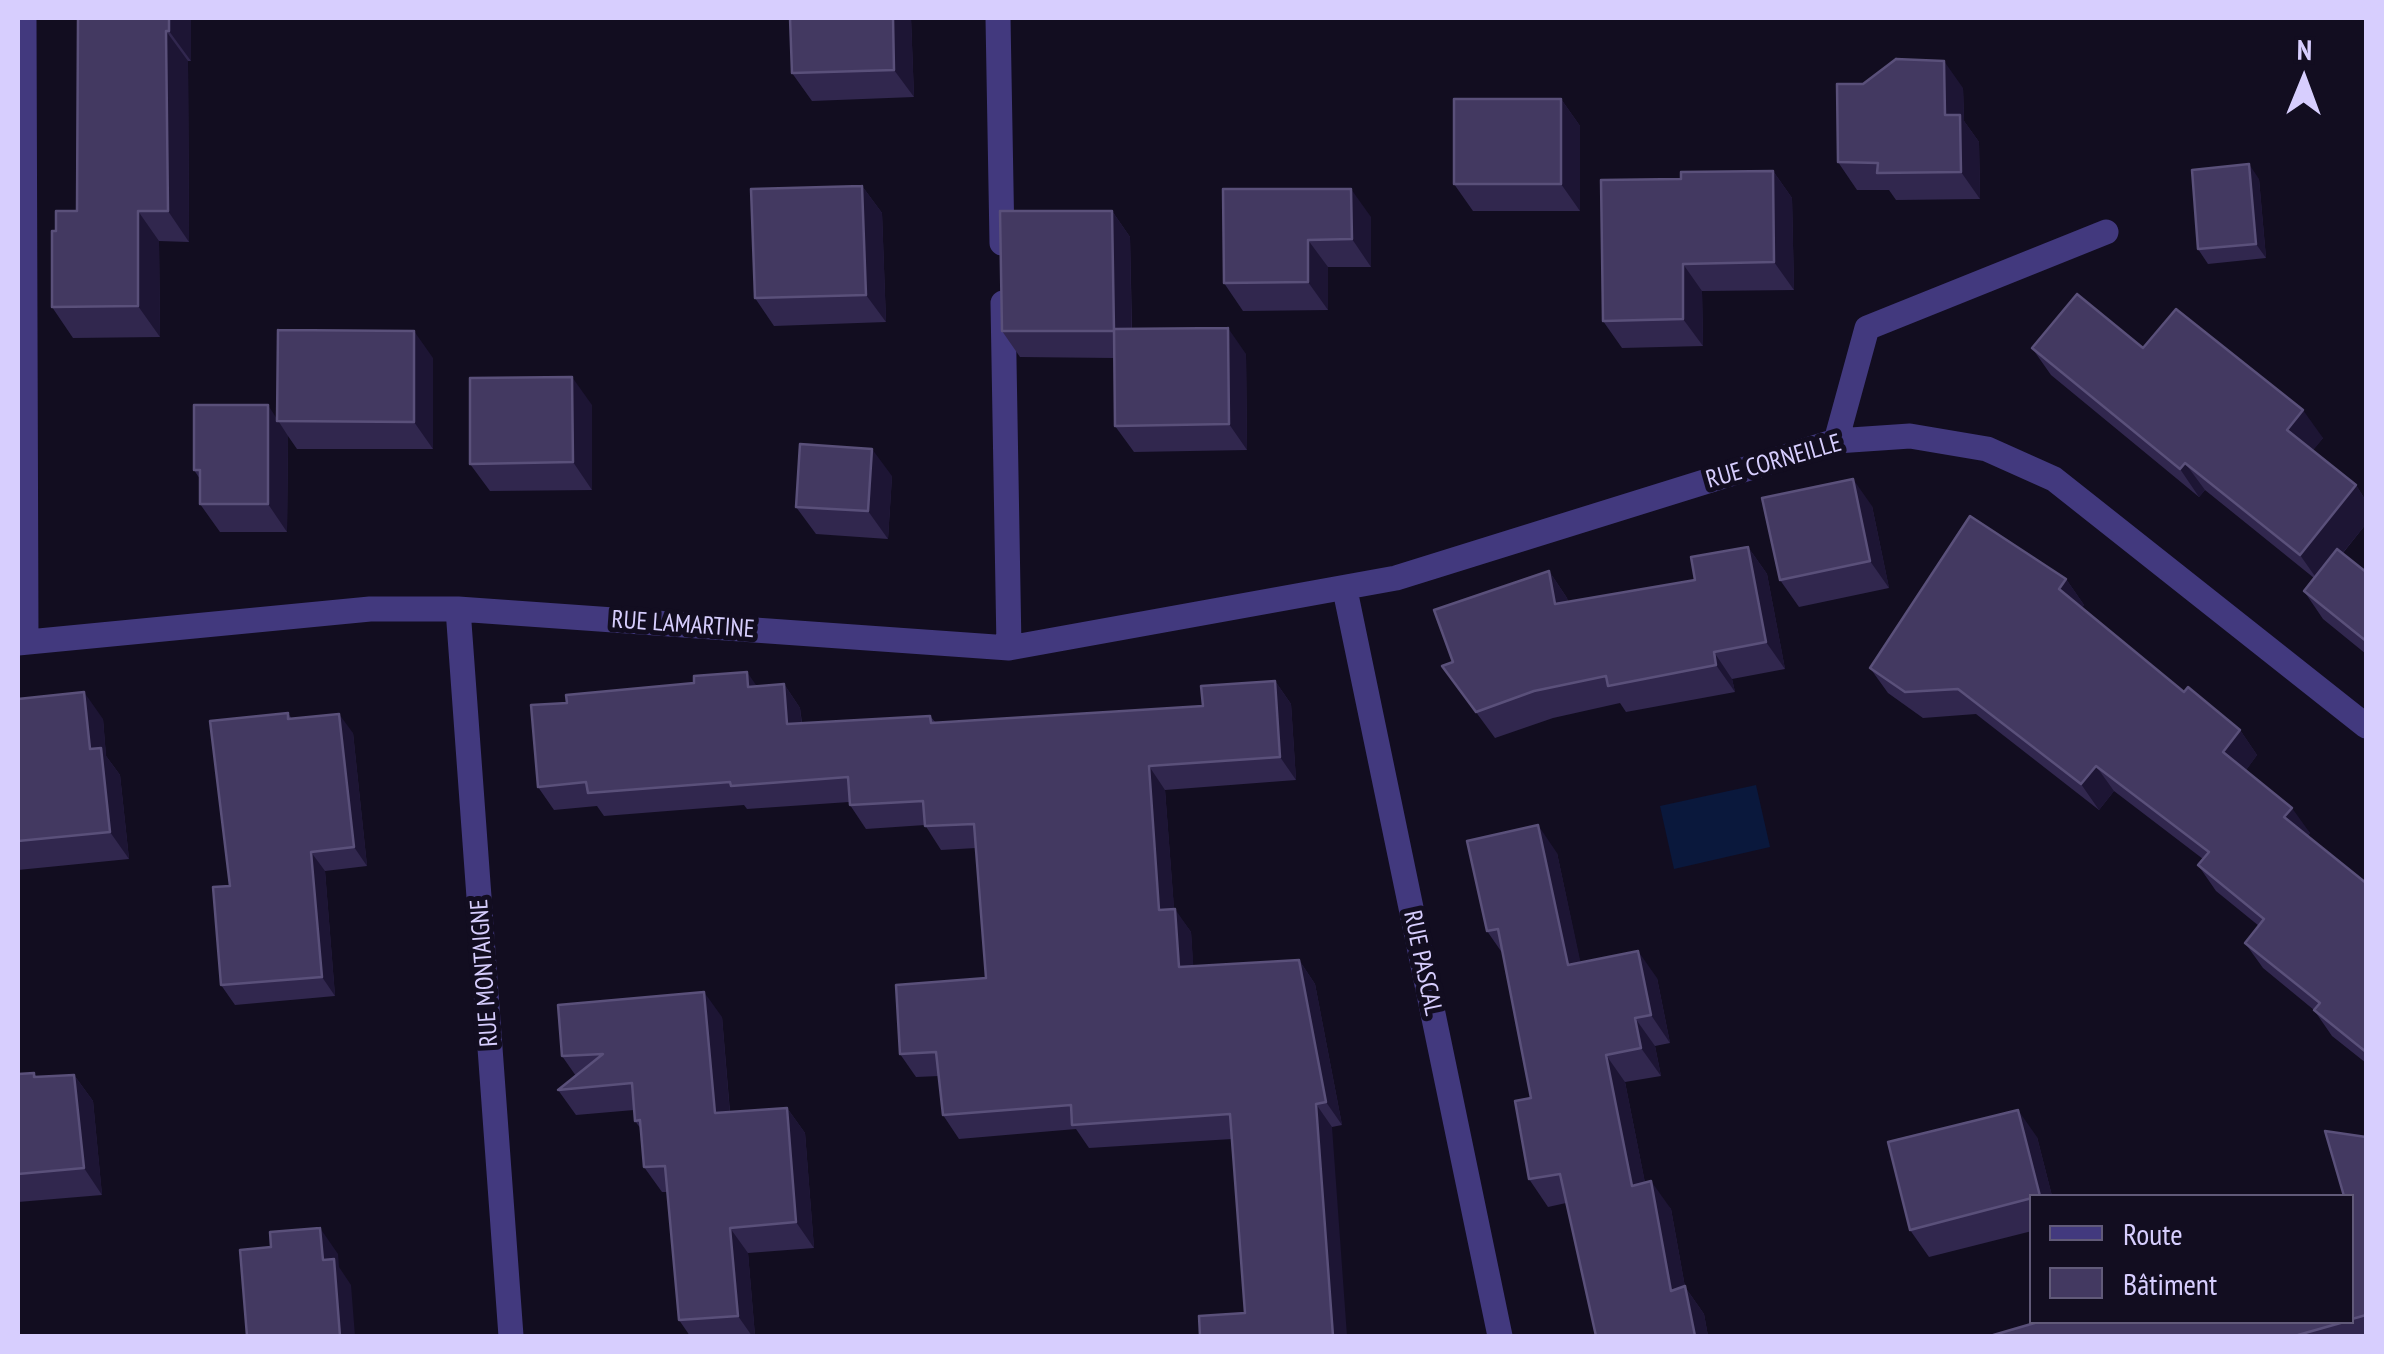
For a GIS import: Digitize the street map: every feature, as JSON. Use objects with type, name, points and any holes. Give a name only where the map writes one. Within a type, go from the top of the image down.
[{"type":"street","points":[[22,643],[24,18]]},
{"type":"street","points":[[998,18],[1009,648]]},
{"type":"street","points":[[1836,441],[1866,328],[2106,232]]},
{"type":"street","name":"RUE CORNEILLE","points":[[1344,590],[1396,578],[1836,441],[1910,436],[1988,449],[2054,479],[2366,726]]},
{"type":"street","name":"RUE LAMARTINE","points":[[22,643],[370,609],[458,609],[1009,648],[1344,590]]},
{"type":"street","name":"RUE PASCAL","points":[[1344,590],[1500,1336]]},
{"type":"street","name":"RUE MONTAIGNE","points":[[458,609],[512,1336]]},
{"type":"water","points":[[1756,785],[1770,847],[1674,869],[1660,806]]},
{"type":"building","points":[[78,18],[169,18],[168,211],[138,211],[138,306],[52,307],[52,231],[56,231],[56,211],[77,211]]},
{"type":"building","points":[[790,18],[893,18],[894,70],[792,73]]},
{"type":"building","points":[[1896,59],[1944,61],[1945,115],[1960,115],[1961,172],[1877,173],[1878,163],[1838,162],[1837,84],[1863,84]]},
{"type":"building","points":[[1454,99],[1561,99],[1561,184],[1454,184]]},
{"type":"building","points":[[2249,164],[2256,244],[2198,249],[2192,170]]},
{"type":"building","points":[[1773,171],[1774,262],[1683,264],[1683,319],[1603,321],[1601,180],[1681,179],[1681,172]]},
{"type":"building","points":[[862,186],[866,295],[755,298],[751,189]]},
{"type":"building","points":[[1223,189],[1351,189],[1352,239],[1308,240],[1308,282],[1224,283]]},
{"type":"building","points":[[1000,211],[1112,211],[1114,331],[1002,331]]},
{"type":"building","points":[[2077,294],[2143,348],[2176,309],[2303,410],[2287,430],[2356,485],[2300,555],[2185,463],[2180,469],[2032,348]]},
{"type":"building","points":[[1228,328],[1229,424],[1115,426],[1114,329]]},
{"type":"building","points":[[278,330],[414,331],[414,422],[277,421]]},
{"type":"building","points":[[572,377],[573,462],[470,464],[470,378]]},
{"type":"building","points":[[194,405],[268,405],[268,504],[200,504],[200,470],[194,470]]},
{"type":"building","points":[[800,444],[872,449],[868,511],[796,507]]},
{"type":"building","points":[[1853,479],[1870,561],[1780,580],[1762,498]]},
{"type":"building","points":[[1970,516],[2066,579],[2059,589],[2184,692],[2188,687],[2240,730],[2223,752],[2292,808],[2284,817],[2366,883],[2366,1052],[2314,1010],[2320,1003],[2245,943],[2264,919],[2198,865],[2209,852],[2096,766],[2081,784],[1958,689],[1905,692],[1870,668]]},
{"type":"building","points":[[1748,547],[1766,642],[1714,652],[1716,665],[1608,686],[1606,676],[1534,691],[1476,712],[1442,666],[1453,662],[1434,610],[1549,571],[1555,604],[1695,580],[1691,557]]},
{"type":"building","points":[[2337,549],[2366,572],[2366,641],[2304,591]]},
{"type":"building","points":[[747,672],[748,687],[784,684],[787,724],[930,716],[931,723],[1203,706],[1201,686],[1275,681],[1280,757],[1149,766],[1159,910],[1175,909],[1179,967],[1299,960],[1326,1102],[1316,1104],[1333,1336],[1200,1336],[1199,1316],[1245,1313],[1230,1114],[1072,1125],[1071,1105],[943,1115],[936,1052],[900,1054],[896,985],[986,978],[974,824],[925,826],[923,801],[850,805],[848,777],[588,793],[586,782],[538,787],[531,705],[567,703],[566,695],[694,683],[694,676]]},
{"type":"building","points":[[84,692],[90,749],[101,748],[110,832],[18,841],[18,699]]},
{"type":"building","points":[[288,713],[288,719],[339,714],[354,847],[311,852],[322,977],[221,985],[213,887],[230,886],[210,721]]},
{"type":"building","points":[[1538,825],[1568,965],[1638,951],[1651,1015],[1635,1018],[1641,1048],[1606,1055],[1632,1186],[1651,1181],[1671,1291],[1685,1286],[1695,1336],[1596,1336],[1560,1174],[1529,1179],[1515,1101],[1531,1098],[1498,929],[1487,931],[1467,841]]},
{"type":"building","points":[[704,992],[715,1113],[787,1108],[796,1222],[730,1228],[738,1316],[679,1320],[665,1166],[644,1167],[632,1083],[558,1090],[603,1054],[562,1056],[558,1005]]},
{"type":"building","points":[[34,1073],[34,1077],[74,1075],[84,1168],[18,1174],[18,1074]]},
{"type":"building","points":[[2018,1110],[2039,1194],[1910,1230],[1888,1142]]},
{"type":"building","points":[[2325,1131],[2366,1137],[2366,1315],[2354,1318],[2354,1194],[2343,1194]]},
{"type":"building","points":[[320,1228],[323,1260],[334,1259],[340,1336],[247,1336],[240,1250],[271,1247],[270,1232]]},
{"type":"building","points":[[2031,1324],[2337,1324],[2298,1336],[1990,1336]]}]
